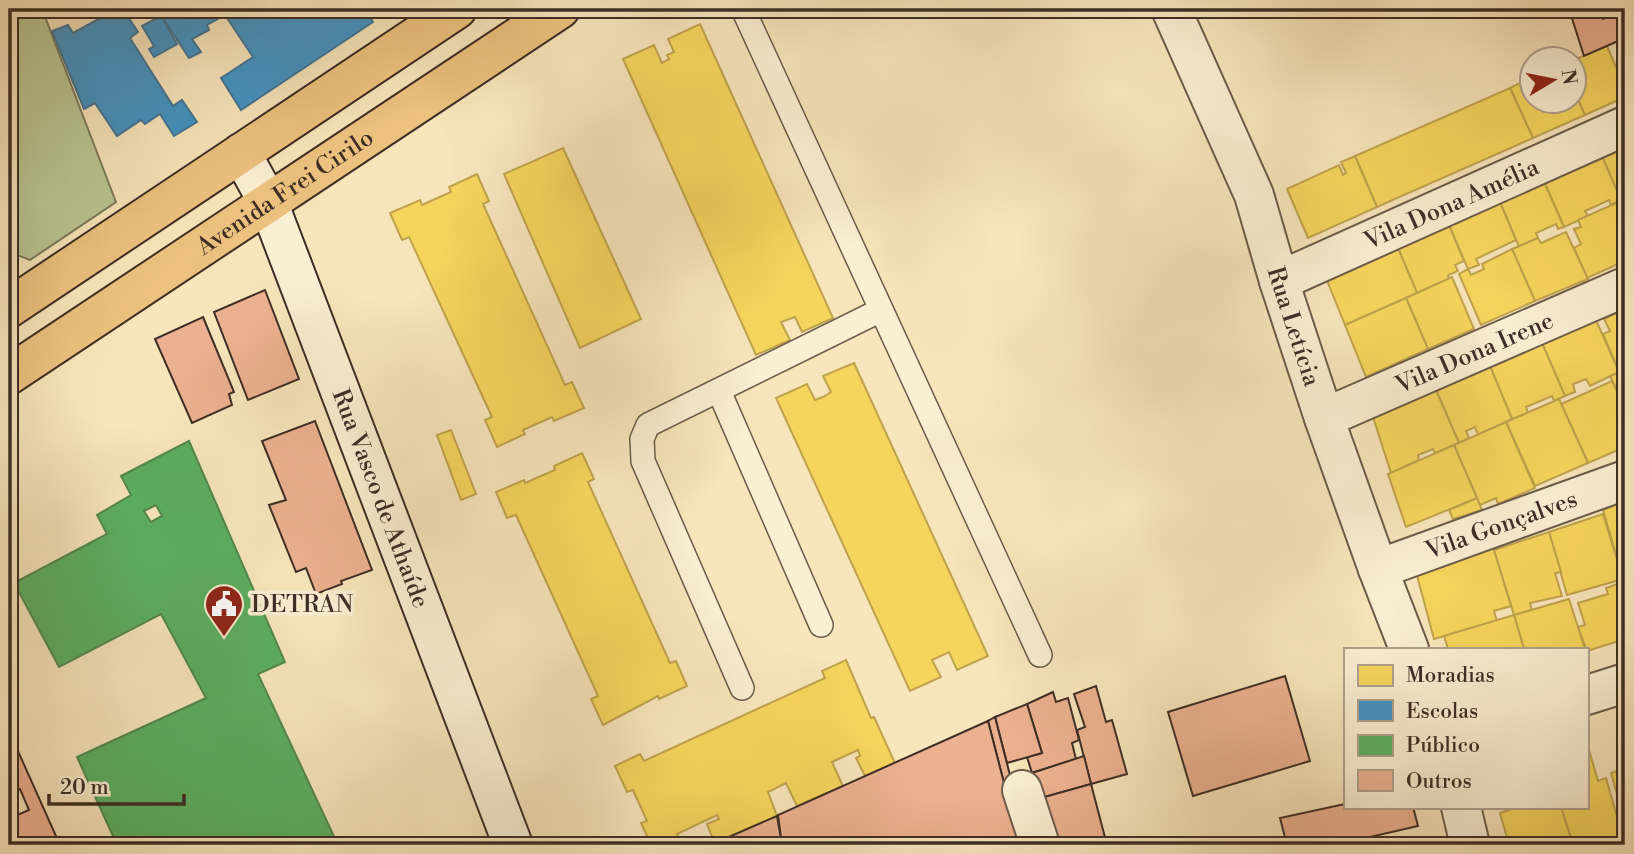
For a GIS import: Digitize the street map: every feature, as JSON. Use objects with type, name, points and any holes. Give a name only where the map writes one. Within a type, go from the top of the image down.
[{"type":"main road","points":[[9,308],[457,9]]},
{"type":"main road","name":"Avenida Frei Cirilo","points":[[9,375],[560,9]]},
{"type":"street","name":"Rua Letícia","points":[[1171,9],[1254,195],[1324,418],[1409,648]]},
{"type":"street","name":"Vila Dona Amélia","points":[[1279,281],[1625,126]]},
{"type":"street","name":"Rua Vasco de Athaíde","points":[[241,153],[268,202],[513,845]]},
{"type":"street","name":"Vila Dona Irene","points":[[1324,418],[1625,287]]},
{"type":"street","name":"Vila Gonçalves","points":[[1378,569],[1625,480]]},
{"type":"street","points":[[1588,695],[1625,683]]},
{"type":"street","points":[[1023,790],[1040,845]]},
{"type":"street","points":[[1461,808],[1470,845]]},
{"type":"lane","points":[[743,9],[1040,655]]},
{"type":"lane","points":[[743,688],[643,461],[642,439],[648,425],[881,310]]},
{"type":"lane","points":[[719,391],[821,625]]},
{"type":"green space","points":[[9,9],[42,9],[116,202],[30,260],[9,252]]},
{"type":"building: Moradias","points":[[700,24],[833,318],[802,332],[795,317],[781,322],[790,340],[756,355],[623,59],[654,45],[662,63],[669,59],[667,55],[674,52],[668,39]]},
{"type":"building: Moradias","points":[[1607,46],[1625,88],[1625,97],[1588,114],[1588,54]]},
{"type":"building: Moradias","points":[[1518,84],[1518,105],[1510,88]]},
{"type":"building: Moradias","points":[[1510,88],[1518,105],[1518,116],[1523,116],[1533,138],[1377,207],[1355,156]]},
{"type":"building: Moradias","points":[[1523,116],[1583,116],[1533,138]]},
{"type":"building: Moradias","points":[[1625,140],[1625,198],[1621,200],[1600,153]]},
{"type":"building: Moradias","points":[[563,148],[641,319],[580,348],[504,174]]},
{"type":"building: Moradias","points":[[1599,149],[1621,200],[1611,205],[1609,200],[1585,211],[1588,216],[1564,227],[1541,175]]},
{"type":"building: Moradias","points":[[1355,156],[1377,207],[1308,238],[1287,189],[1339,165],[1343,175],[1346,173],[1341,162]]},
{"type":"building: Moradias","points":[[477,174],[489,201],[483,204],[565,385],[572,382],[584,408],[554,421],[552,417],[523,430],[525,434],[497,447],[485,420],[492,417],[409,237],[402,240],[390,213],[420,200],[422,205],[451,192],[449,187]]},
{"type":"building: Moradias","points":[[1541,175],[1564,227],[1558,229],[1556,224],[1536,233],[1538,238],[1519,247],[1497,195]]},
{"type":"building: Moradias","points":[[1497,195],[1516,240],[1476,259],[1479,265],[1468,269],[1446,218]]},
{"type":"building: Moradias","points":[[1625,198],[1625,225],[1616,203]]},
{"type":"building: Moradias","points":[[1616,203],[1625,225],[1625,261],[1587,278],[1574,248],[1581,244],[1574,229],[1581,227],[1578,220]]},
{"type":"building: Moradias","points":[[1446,218],[1464,261],[1455,265],[1458,271],[1448,275],[1449,279],[1417,293],[1395,241]]},
{"type":"building: Moradias","points":[[1566,232],[1588,279],[1535,301],[1512,249],[1538,238],[1541,243]]},
{"type":"building: Moradias","points":[[1395,241],[1417,293],[1345,325],[1324,273]]},
{"type":"building: Moradias","points":[[1512,249],[1535,301],[1481,325],[1459,274],[1468,269],[1471,275],[1484,269],[1482,264]]},
{"type":"building: Moradias","points":[[1452,277],[1474,329],[1428,349],[1406,298]]},
{"type":"building: Moradias","points":[[1406,298],[1428,349],[1366,377],[1345,325]]},
{"type":"building: Moradias","points":[[1625,309],[1625,370],[1619,372],[1603,334],[1610,331],[1604,319]]},
{"type":"building: Moradias","points":[[1596,320],[1619,372],[1590,386],[1586,379],[1573,384],[1575,392],[1565,396],[1542,343]]},
{"type":"building: Moradias","points":[[1542,343],[1565,396],[1554,401],[1552,396],[1526,407],[1528,413],[1512,419],[1490,366]]},
{"type":"building: Moradias","points":[[854,363],[988,656],[957,670],[949,652],[932,660],[941,677],[910,691],[776,398],[807,384],[815,400],[823,397],[831,392],[823,376]]},
{"type":"building: Moradias","points":[[1490,366],[1512,419],[1478,435],[1475,427],[1466,431],[1469,438],[1459,443],[1436,390]]},
{"type":"building: Moradias","points":[[1625,370],[1625,408],[1610,376]]},
{"type":"building: Moradias","points":[[1612,381],[1625,408],[1625,447],[1588,463],[1561,404]]},
{"type":"building: Moradias","points":[[1436,390],[1459,443],[1435,453],[1433,449],[1418,455],[1419,460],[1391,473],[1373,417]]},
{"type":"building: Moradias","points":[[1559,399],[1588,463],[1535,486],[1506,422]]},
{"type":"building: Moradias","points":[[1506,422],[1535,488],[1498,504],[1496,498],[1480,505],[1454,445]]},
{"type":"building: Moradias","points":[[451,430],[476,494],[461,500],[437,435]]},
{"type":"building: Moradias","points":[[1454,445],[1477,498],[1406,527],[1388,474]]},
{"type":"building: Moradias","points":[[582,453],[594,479],[588,482],[670,663],[676,661],[687,686],[659,699],[658,696],[603,725],[591,699],[598,696],[516,515],[507,518],[496,492],[555,470],[554,466]]},
{"type":"building: Moradias","points":[[1477,498],[1482,510],[1453,519],[1449,510]]},
{"type":"building: Moradias","points":[[1625,501],[1625,582],[1624,582],[1603,510]]},
{"type":"building: Moradias","points":[[1603,514],[1623,579],[1567,595],[1549,532]]},
{"type":"building: Moradias","points":[[1549,532],[1561,572],[1555,573],[1562,596],[1530,603],[1532,610],[1514,615],[1494,550]]},
{"type":"building: Moradias","points":[[1493,547],[1511,606],[1494,611],[1497,621],[1434,639],[1416,572]]},
{"type":"building: Moradias","points":[[1624,582],[1625,639],[1588,651],[1578,627],[1585,625],[1578,603],[1608,594],[1606,588]]},
{"type":"building: Moradias","points":[[1569,599],[1585,648],[1524,648],[1514,615]]},
{"type":"building: Moradias","points":[[1514,615],[1524,648],[1448,648],[1444,636]]},
{"type":"building: Moradias","points":[[846,660],[871,718],[874,717],[895,763],[865,776],[856,758],[860,756],[858,750],[832,762],[843,786],[797,806],[786,783],[768,792],[777,816],[715,844],[707,824],[719,819],[717,815],[677,834],[679,838],[663,845],[651,845],[641,823],[647,821],[633,790],[627,792],[615,766],[640,754],[644,761],[825,678],[822,671]]},
{"type":"building: Moradias","points":[[1588,750],[1598,781],[1606,778],[1625,845],[1573,845],[1561,808],[1588,808]]},
{"type":"building: Moradias","points":[[1625,769],[1625,823],[1611,773]]},
{"type":"building: Moradias","points":[[1515,808],[1561,808],[1573,845],[1509,845],[1500,813]]},
{"type":"building: Escolas","points":[[117,9],[123,9],[138,32],[130,38],[173,106],[182,100],[197,122],[174,136],[160,114],[145,124],[141,120],[117,136],[95,103],[84,109],[52,31],[68,25],[73,33]]},
{"type":"building: Escolas","points":[[171,9],[365,9],[373,22],[241,110],[221,78],[253,57],[225,15],[207,25],[209,30],[192,39],[201,52],[189,58],[161,15]]},
{"type":"building: Escolas","points":[[161,16],[177,44],[154,57],[149,49],[154,46],[142,26]]},
{"type":"building: Público","name":"DETRAN","points":[[189,441],[285,662],[258,674],[338,845],[117,845],[77,757],[206,698],[161,614],[59,667],[14,583],[107,534],[97,515],[131,495],[121,476]],"holes":[[[156,505],[162,516],[151,522],[144,511]]]},
{"type":"building: Outros","points":[[1569,9],[1599,9],[1603,19],[1625,9],[1625,38],[1588,54],[1588,46],[1581,46]]},
{"type":"building: Outros","points":[[265,290],[299,379],[248,400],[214,312]]},
{"type":"building: Outros","points":[[203,317],[234,392],[229,394],[232,405],[192,423],[155,339]]},
{"type":"building: Outros","points":[[315,421],[372,570],[341,581],[342,584],[316,594],[306,568],[296,572],[269,505],[286,500],[262,441]]},
{"type":"building: Outros","points":[[1285,676],[1310,761],[1193,796],[1168,712]]},
{"type":"building: Outros","points":[[1096,686],[1106,722],[1112,720],[1127,774],[1091,784],[1077,730],[1085,727],[1074,694]]},
{"type":"building: Outros","points":[[1053,692],[1056,702],[1068,698],[1079,740],[1072,743],[1076,759],[1032,773],[1027,757],[1042,753],[1027,704]]},
{"type":"building: Outros","points":[[1027,704],[1042,753],[1007,763],[995,717]]},
{"type":"building: Outros","points":[[995,717],[1028,845],[1020,845],[988,721]]},
{"type":"building: Outros","points":[[988,721],[1020,845],[782,845],[778,815]]},
{"type":"building: Outros","points":[[9,731],[60,845],[9,845],[9,806],[13,817],[29,810],[20,789],[9,794]]},
{"type":"building: Outros","points":[[1084,756],[1091,784],[1038,799],[1032,773]]},
{"type":"building: Outros","points":[[1091,784],[1107,845],[1054,845],[1041,798]]},
{"type":"building: Outros","points":[[1344,804],[1344,808],[1413,808],[1418,826],[1335,845],[1287,845],[1280,818]]},
{"type":"building: Outros","points":[[777,816],[782,845],[711,845],[731,836]]},
{"type":"place","name":"DETRAN","points":[[224,638]]}]
